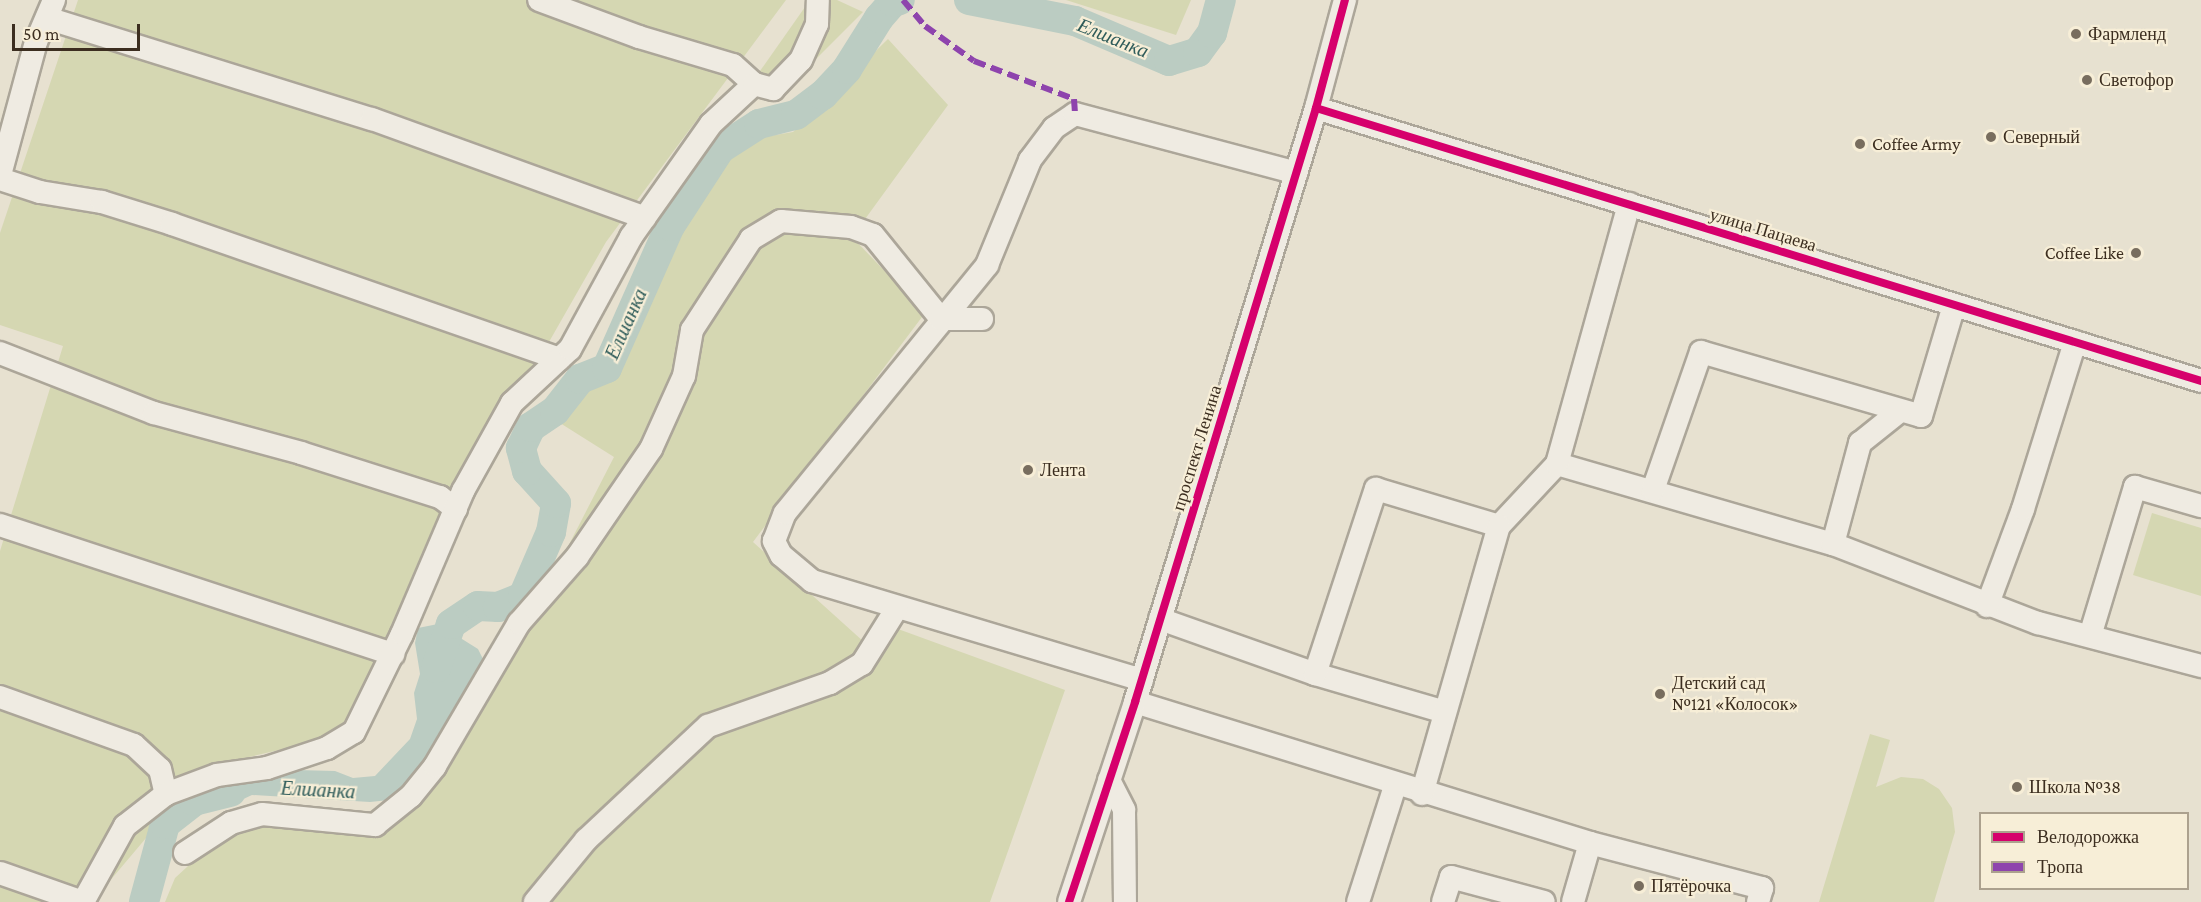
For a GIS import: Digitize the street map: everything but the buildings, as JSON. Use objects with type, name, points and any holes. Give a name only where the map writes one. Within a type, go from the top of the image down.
[{"type":"street","points":[[538,0],[639,37],[733,65],[754,84],[773,89],[801,60],[817,24],[818,0]]},
{"type":"street","name":"проспект Ленина","points":[[1069,902],[1142,680],[1316,108],[1345,0]]},
{"type":"street","points":[[558,359],[172,224],[102,202],[40,192],[0,177],[22,87],[51,9],[372,119],[645,218]]},
{"type":"street","points":[[0,873],[83,902],[125,826],[166,794],[217,775],[267,768],[327,748],[354,732],[393,654],[456,509],[512,404],[570,349],[645,218],[711,124],[754,84]]},
{"type":"street","name":"улица Пацаева","points":[[1316,108],[2201,381]]},
{"type":"street","points":[[1142,680],[812,581],[781,555],[774,541],[785,513],[941,319],[987,266],[1030,160],[1054,128],[1075,114],[1296,173]]},
{"type":"street","points":[[1422,794],[1499,526],[1557,464],[1629,204]]},
{"type":"street","points":[[185,853],[231,823],[262,814],[375,825],[411,796],[435,766],[519,623],[577,557],[651,449],[684,375],[692,330],[751,238],[781,221],[851,227],[873,236],[941,319]]},
{"type":"street","points":[[1653,490],[1701,352],[1921,416],[1954,305]]},
{"type":"street","points":[[941,319],[982,319]]},
{"type":"street","points":[[1987,606],[2023,509],[2075,342]]},
{"type":"street","points":[[0,353],[154,413],[301,453],[440,497],[456,509]]},
{"type":"street","points":[[1833,544],[1860,443],[1900,411]]},
{"type":"street","points":[[1557,464],[1833,544],[1987,606],[2201,666]]},
{"type":"street","points":[[2090,636],[2135,487],[2201,506]]},
{"type":"street","points":[[1315,674],[1376,489],[1499,526]]},
{"type":"street","points":[[0,525],[393,654]]},
{"type":"street","points":[[535,902],[586,840],[708,726],[830,683],[862,664],[897,608]]},
{"type":"street","points":[[1160,619],[1315,674],[1445,712]]},
{"type":"street","points":[[0,697],[134,745],[160,769],[166,794]]},
{"type":"street","points":[[1135,702],[1395,786],[1590,843],[1762,888],[1758,902]]},
{"type":"street","points":[[1109,780],[1124,810],[1125,902]]},
{"type":"street","points":[[1358,902],[1395,786]]},
{"type":"street","points":[[1573,902],[1590,843]]},
{"type":"street","points":[[1443,902],[1451,877],[1544,902]]},
{"type":"green space","points":[[78,0],[786,0],[606,242],[412,582],[374,714],[305,744],[206,767],[92,902],[0,902],[0,551],[63,346],[0,325],[0,233]]},
{"type":"green space","points":[[822,0],[837,0],[863,12],[810,65],[774,84],[760,71],[805,7]]},
{"type":"green space","points":[[1066,0],[1191,0],[1176,35]]},
{"type":"green space","points":[[888,39],[948,105],[852,237],[925,313],[753,542],[864,642],[898,629],[1065,690],[990,902],[165,902],[175,878],[224,833],[268,821],[377,831],[505,669],[614,457],[560,423],[692,212],[739,141],[793,132]]},
{"type":"green space","points":[[2152,513],[2201,528],[2201,596],[2133,575]]},
{"type":"green space","points":[[1870,734],[1890,740],[1876,787],[1901,777],[1923,779],[1939,789],[1952,808],[1955,832],[1934,902],[1819,902]]},
{"type":"water","points":[[438,624],[478,649],[485,663],[447,720],[441,738],[411,788],[389,800],[370,802],[252,795],[239,801],[224,797],[191,802],[190,795],[204,784],[296,770],[335,771],[353,778],[375,776],[410,739],[417,719],[414,693],[420,674],[415,643],[418,628]]},
{"type":"waterway","name":"Елшанка","points":[[436,668],[451,624],[478,606],[498,607],[523,597],[551,532],[556,503],[527,471],[521,448],[531,427],[555,411],[580,379],[607,368],[670,226],[720,149],[759,124],[796,115],[823,95],[847,69],[879,18],[893,2],[900,0]]},
{"type":"waterway","name":"Елшанка","points":[[969,0],[1075,21],[1169,61],[1198,52],[1212,33],[1221,0]]},
{"type":"waterway","name":"Елшанка","points":[[144,902],[165,824],[194,801],[231,792]]},
{"type":"marked path","points":[[903,0],[925,26],[974,61],[1074,99],[1075,114]]},
{"type":"cycle path","points":[[1069,902],[1135,702],[1316,108],[1345,0]]},
{"type":"cycle path","points":[[1316,108],[2201,381]]},
{"type":"place","name":"Фармленд","points":[[2076,34]]},
{"type":"place","name":"Светофор","points":[[2087,80]]},
{"type":"place","name":"Северный","points":[[1991,137]]},
{"type":"place","name":"Coffee Army","points":[[1860,144]]},
{"type":"place","name":"Coffee Like","points":[[2136,253]]},
{"type":"place","name":"Лента","points":[[1028,470]]},
{"type":"place","name":"Детский сад №121 «Колосок»","points":[[1660,694]]},
{"type":"place","name":"Школа №38","points":[[2017,787]]},
{"type":"place","name":"Пятёрочка","points":[[1639,886]]}]
